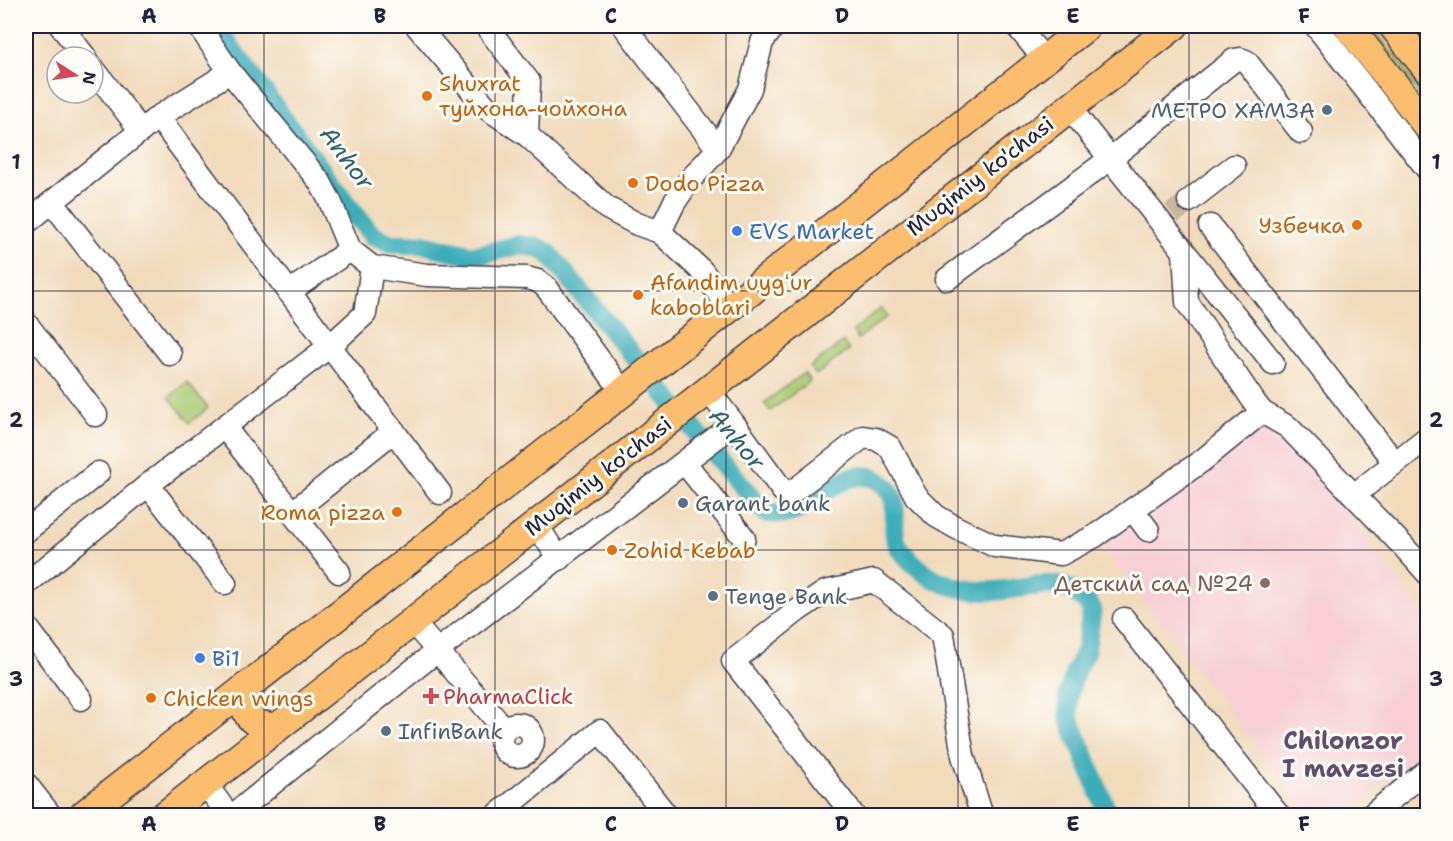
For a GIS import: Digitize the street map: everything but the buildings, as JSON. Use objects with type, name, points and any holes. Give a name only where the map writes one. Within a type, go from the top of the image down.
[{"type":"main road","points":[[82,816],[1087,26]]},
{"type":"main road","name":"Muqimiy ko'chasi","points":[[164,816],[1174,26]]},
{"type":"main road","points":[[1348,26],[1428,128]]},
{"type":"main road","points":[[1393,26],[1428,70]]},
{"type":"main road","points":[[246,687],[244,702],[250,717],[261,725],[277,727]]},
{"type":"street","points":[[61,26],[76,45]]},
{"type":"street","points":[[199,26],[230,72],[320,182],[350,250],[372,267],[427,275],[527,278],[538,281],[546,287],[628,389]]},
{"type":"street","points":[[417,26],[488,109],[527,135],[607,208],[637,224],[660,232],[702,271],[730,308]]},
{"type":"street","points":[[486,26],[529,82],[527,135]]},
{"type":"street","points":[[624,26],[718,149]]},
{"type":"street","points":[[660,232],[674,203],[689,181],[718,149],[750,89],[762,42],[774,26]]},
{"type":"street","points":[[1018,26],[1044,59]]},
{"type":"street","points":[[1316,26],[1428,170]]},
{"type":"street","points":[[947,279],[1110,159],[1234,60],[1246,61],[1301,132]]},
{"type":"street","points":[[26,223],[158,117],[230,72]]},
{"type":"street","points":[[105,84],[141,131]]},
{"type":"street","points":[[1069,107],[1110,159],[1174,212],[1184,252],[1187,302],[1262,412],[1288,427],[1428,574]]},
{"type":"street","points":[[158,117],[440,493]]},
{"type":"street","points":[[1174,212],[1234,166]]},
{"type":"street","points":[[52,202],[170,354]]},
{"type":"street","points":[[1210,226],[1395,463]]},
{"type":"street","points":[[289,292],[350,250]]},
{"type":"street","points":[[1184,252],[1273,363]]},
{"type":"street","points":[[26,584],[148,485],[330,346],[365,314],[372,267]]},
{"type":"street","points":[[26,323],[96,415]]},
{"type":"street","points":[[706,391],[783,491],[787,493],[791,493],[863,437],[876,439],[890,447],[916,496],[936,516],[995,546],[1061,554],[1095,536],[1133,510],[1203,460],[1262,412]]},
{"type":"street","points":[[205,783],[230,816],[438,650],[732,426]]},
{"type":"street","points":[[225,428],[339,572]]},
{"type":"street","points":[[293,512],[394,431]]},
{"type":"street","points":[[1354,495],[1428,437]]},
{"type":"street","points":[[687,461],[744,538]]},
{"type":"street","points":[[26,531],[98,473]]},
{"type":"street","points":[[148,485],[225,583]]},
{"type":"street","points":[[1133,510],[1148,530]]},
{"type":"street","points":[[536,524],[560,559]]},
{"type":"street","points":[[854,816],[733,661],[825,592],[874,581],[943,635],[963,756],[982,816]]},
{"type":"street","points":[[1124,619],[1279,816]]},
{"type":"street","points":[[412,621],[504,729],[517,723],[525,725],[530,730],[533,737],[532,755]]},
{"type":"street","points":[[26,626],[81,699]]},
{"type":"street","points":[[496,816],[600,731],[667,816]]},
{"type":"street","points":[[1370,816],[1428,770]]},
{"type":"street","points":[[26,784],[51,816]]},
{"type":"shaded area","name":"Детский сад №24","points":[[1262,421],[1286,429],[1427,620],[1427,750],[1343,815],[1310,815],[1102,547]]},
{"type":"green space","points":[[1365,26],[1372,26],[1427,98],[1427,106]]},
{"type":"green space","points":[[881,308],[888,316],[858,339],[853,331]]},
{"type":"green space","points":[[843,342],[849,350],[816,375],[810,367]]},
{"type":"green space","points":[[804,373],[810,381],[770,411],[764,403]]},
{"type":"green space","points":[[187,382],[208,408],[190,423],[169,397]]},
{"type":"waterway","name":"Anhor","points":[[215,26],[348,206],[373,236],[392,244],[423,244],[474,256],[519,245],[537,247],[548,253],[766,513],[793,512],[849,478],[859,476],[872,478],[878,480],[893,497],[894,530],[897,544],[914,564],[937,580],[955,587],[980,591],[1058,586],[1070,589],[1081,597],[1092,609],[1086,650],[1075,672],[1068,696],[1069,718],[1109,816]]},
{"type":"tunnel","points":[[1172,214],[1189,201]]},
{"type":"place","name":"Shuxrat туйхона-чойхона","points":[[427,96]]},
{"type":"place","name":"МЕТРО ХАМЗА","points":[[1327,110]]},
{"type":"place","name":"Dodo Pizza","points":[[633,183]]},
{"type":"place","name":"Узбечка","points":[[1357,225]]},
{"type":"place","name":"EVS Market","points":[[737,231]]},
{"type":"place","name":"Afandim uygʻur kaboblari","points":[[638,295]]},
{"type":"place","name":"Garant bank","points":[[683,503]]},
{"type":"place","name":"Roma pizza","points":[[397,512]]},
{"type":"place","name":"Zohid Kebab","points":[[612,550]]},
{"type":"place","name":"Детский сад №24","points":[[1265,583]]},
{"type":"place","name":"Tenge Bank","points":[[713,596]]},
{"type":"place","name":"Bi1","points":[[200,658]]},
{"type":"place","name":"PharmaClick","points":[[431,696]]},
{"type":"place","name":"Chicken wings","points":[[151,698]]},
{"type":"place","name":"InfinBank","points":[[386,731]]},
{"type":"district","name":"Chilonzor I mavzesi","points":[[1343,755]]}]
